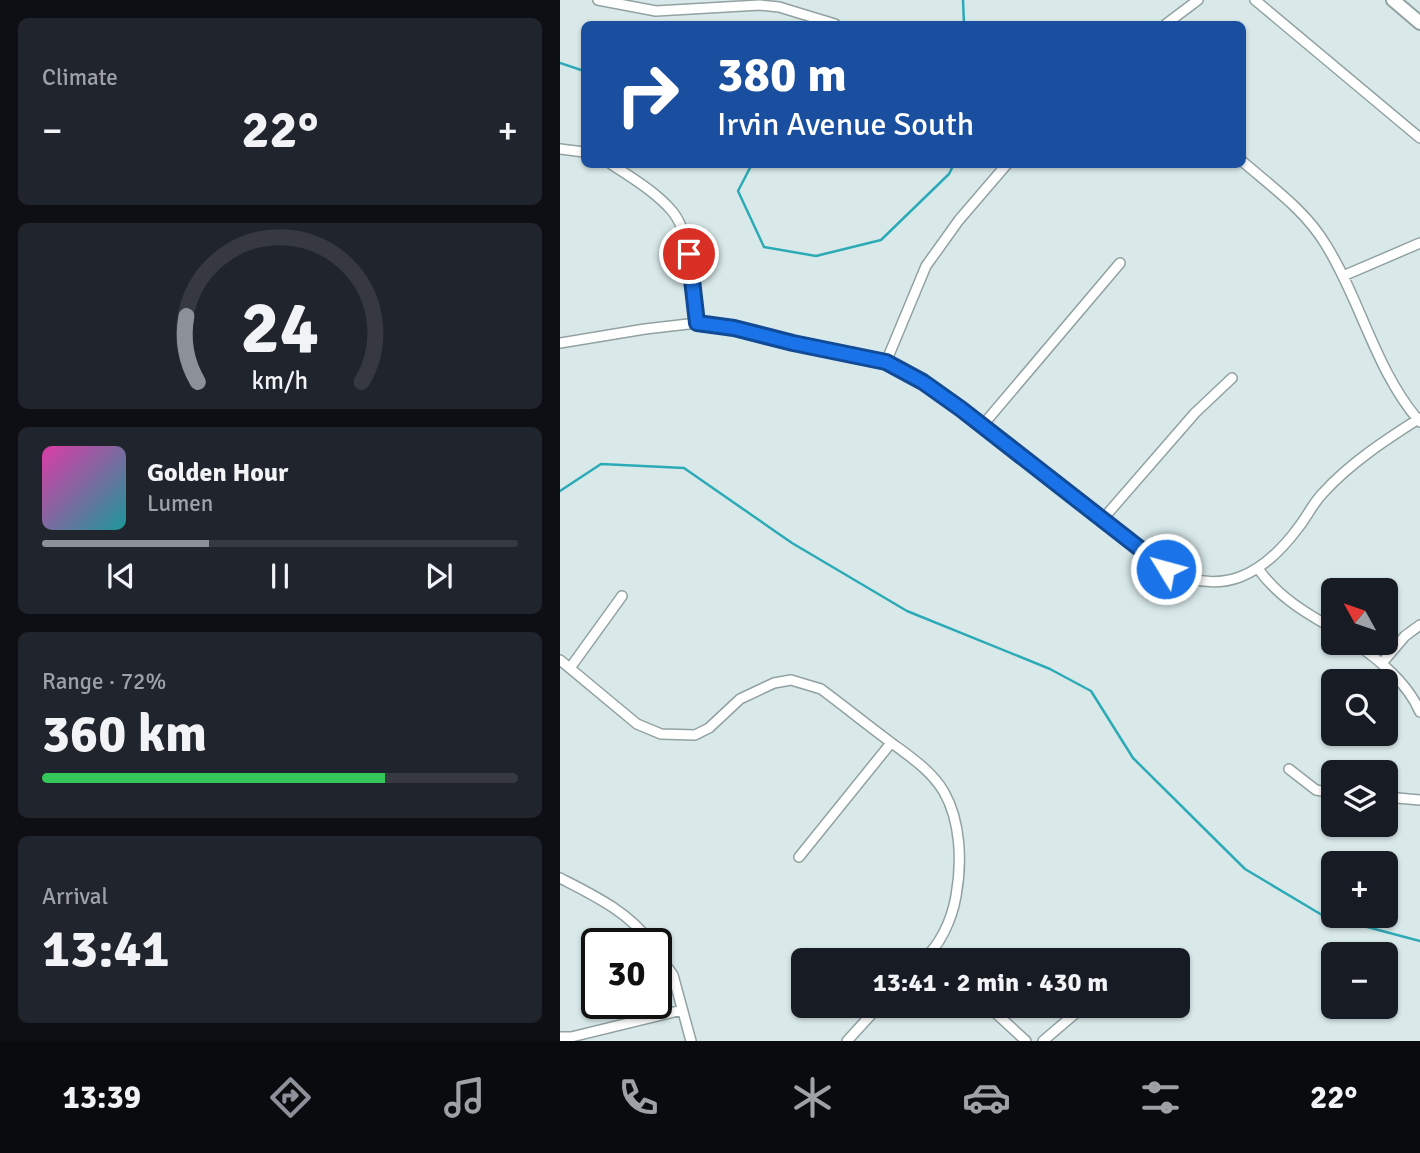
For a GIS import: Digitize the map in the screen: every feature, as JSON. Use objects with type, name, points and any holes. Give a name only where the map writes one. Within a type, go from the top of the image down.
[{"type":"street","points":[[598,0],[656,11],[694,5],[760,5],[779,7],[825,21]]},
{"type":"street","points":[[1171,21],[1198,0]]},
{"type":"street","points":[[1255,0],[1420,138]]},
{"type":"street","points":[[1393,0],[1420,23]]},
{"type":"street","points":[[560,149],[581,152]]},
{"type":"street","points":[[560,343],[697,323],[734,328],[886,362],[923,382],[1166,569],[1186,579],[1204,583],[1225,581],[1259,570],[1297,530],[1321,494],[1346,471],[1419,420],[1388,372],[1343,276],[1311,223],[1246,165]]},
{"type":"street","points":[[617,168],[673,212],[682,228],[689,254],[697,323]]},
{"type":"street","points":[[886,362],[926,266],[959,220],[1002,168]]},
{"type":"street","points":[[1343,276],[1420,243]]},
{"type":"street","points":[[982,426],[1120,263]]},
{"type":"street","points":[[1102,520],[1195,413],[1232,378]]},
{"type":"street","points":[[1259,570],[1269,584],[1288,601],[1321,621]]},
{"type":"street","points":[[570,668],[622,596]]},
{"type":"street","points":[[1382,663],[1405,636],[1420,625]]},
{"type":"street","points":[[1371,655],[1402,684],[1420,712]]},
{"type":"street","points":[[560,660],[637,724],[661,734],[695,735],[709,728],[740,699],[752,692],[774,683],[791,680],[821,689],[921,765],[944,792],[956,823],[959,880],[954,910],[945,932],[934,948]]},
{"type":"street","points":[[799,857],[891,743]]},
{"type":"street","points":[[1289,769],[1316,790],[1321,791]]},
{"type":"street","points":[[1398,798],[1420,800]]},
{"type":"street","points":[[560,877],[609,904],[639,928]]},
{"type":"street","points":[[672,974],[691,1041]]},
{"type":"street","points":[[560,1037],[571,1037],[682,1010]]},
{"type":"street","points":[[847,1041],[868,1018]]},
{"type":"street","points":[[1001,1018],[1026,1041]]},
{"type":"street","points":[[1043,1041],[1070,1018]]},
{"type":"waterway","points":[[963,0],[964,21]]},
{"type":"waterway","points":[[560,63],[581,70]]},
{"type":"waterway","points":[[750,168],[738,191],[764,247],[816,256],[881,240],[952,168]]},
{"type":"waterway","points":[[560,491],[601,464],[684,468],[792,543],[907,611],[1050,669],[1091,691],[1133,758],[1245,869],[1322,915],[1420,941]]},
{"type":"route","points":[[689,254],[697,323],[734,328],[886,362],[923,382],[961,409],[1166,569]]}]
